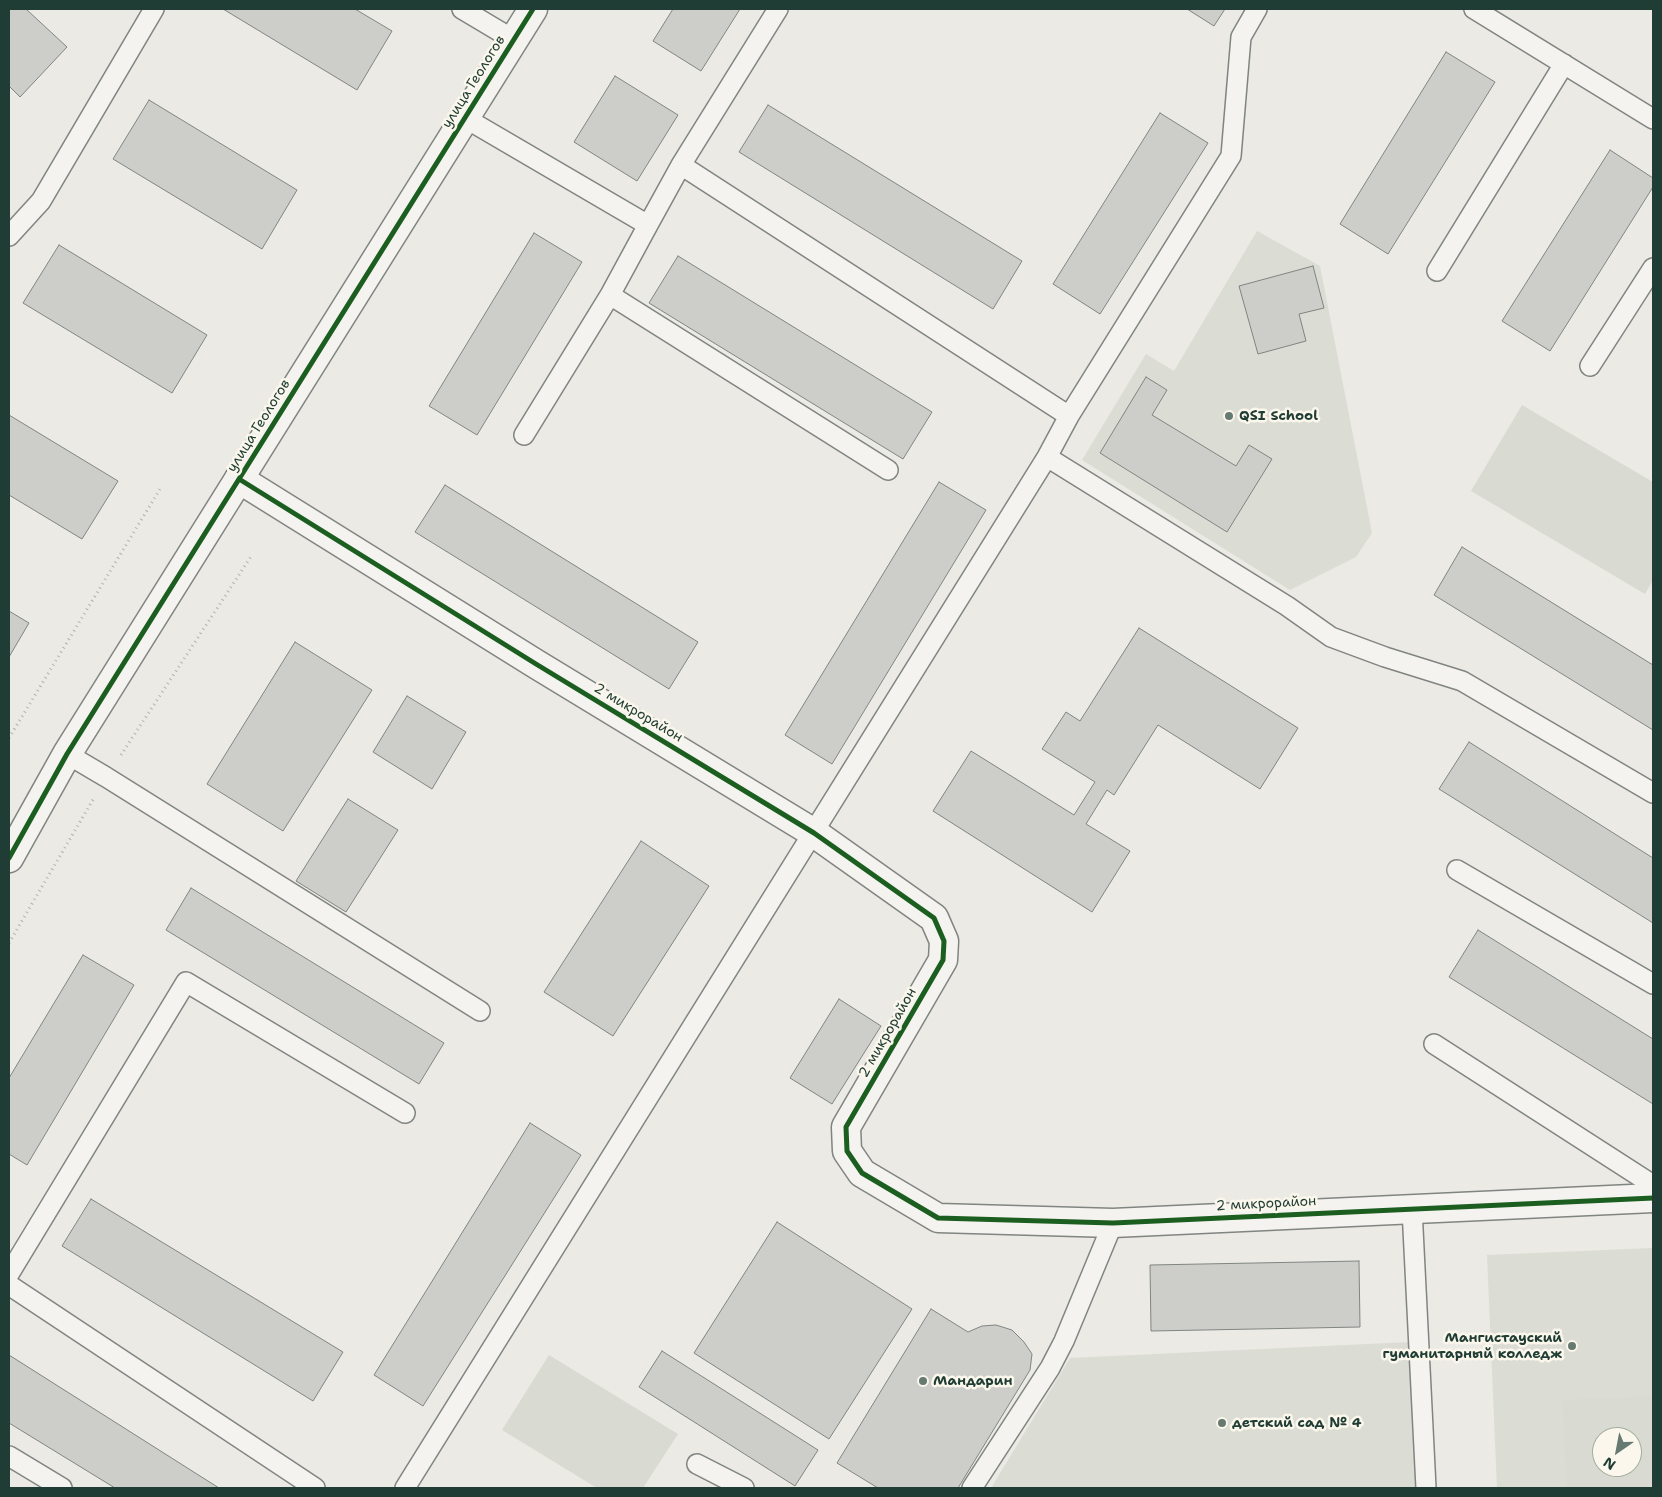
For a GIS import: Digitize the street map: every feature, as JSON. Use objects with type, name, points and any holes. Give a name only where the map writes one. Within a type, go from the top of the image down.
[{"type":"street","name":"улица Геологов","points":[[9,858],[67,754],[533,9]]},
{"type":"street","name":"2 микрорайон","points":[[239,479],[536,664],[814,832],[934,918],[944,941],[943,960],[846,1127],[847,1151],[862,1173],[938,1218],[1113,1223],[1653,1198]]},
{"type":"lane","points":[[9,236],[41,201],[154,9]]},
{"type":"lane","points":[[462,9],[514,40]]},
{"type":"lane","points":[[524,435],[610,295],[680,166],[778,9]]},
{"type":"lane","points":[[405,1488],[1047,458],[1070,416],[1231,156],[1241,36],[1257,9]]},
{"type":"lane","points":[[1474,9],[1653,119]]},
{"type":"lane","points":[[1437,270],[1564,64]]},
{"type":"lane","points":[[465,118],[648,225]]},
{"type":"lane","points":[[680,166],[1070,416]]},
{"type":"lane","points":[[1590,366],[1653,268]]},
{"type":"lane","points":[[610,295],[888,470]]},
{"type":"lane","points":[[1047,458],[1287,606],[1332,637],[1385,657],[1462,681],[1653,793]]},
{"type":"lane","points":[[67,754],[106,776],[480,1011]]},
{"type":"lane","points":[[1457,870],[1653,984]]},
{"type":"lane","points":[[9,1274],[186,982],[405,1113]]},
{"type":"lane","points":[[1434,1044],[1653,1185]]},
{"type":"lane","points":[[1412,1209],[1426,1488]]},
{"type":"lane","points":[[972,1488],[1050,1368],[1064,1341],[1113,1223]]},
{"type":"lane","points":[[9,1285],[315,1488]]},
{"type":"lane","points":[[9,1456],[62,1488]]},
{"type":"lane","points":[[697,1464],[744,1488]]},
{"type":"path","points":[[9,738],[160,489]]},
{"type":"path","points":[[9,943],[106,776],[252,555]]},
{"type":"shaded area","name":"QSI School","points":[[1257,231],[1320,266],[1372,533],[1356,557],[1290,590],[1082,460],[1146,354],[1174,371]]},
{"type":"shaded area","points":[[1522,405],[1653,482],[1653,580],[1645,594],[1471,491]]},
{"type":"shaded area","name":"Мангистауский гуманитарный колледж","points":[[1653,1248],[1653,1488],[1497,1488],[1487,1255]]},
{"type":"shaded area","name":"детский сад № 4","points":[[1410,1342],[1416,1488],[991,1488],[1070,1358]]},
{"type":"shaded area","points":[[549,1355],[678,1434],[643,1488],[597,1488],[502,1430]]},
{"type":"shaded area","points":[[1653,1396],[1653,1488],[1567,1488],[1562,1400]]},
{"type":"building","points":[[9,9],[26,9],[67,47],[20,97],[9,86]]},
{"type":"building","points":[[223,9],[355,9],[392,31],[357,90]]},
{"type":"building","points":[[673,9],[740,9],[701,71],[653,41]]},
{"type":"building","points":[[1187,9],[1225,9],[1214,26]]},
{"type":"building","points":[[1446,52],[1495,82],[1388,254],[1340,224]]},
{"type":"building","points":[[615,76],[678,115],[637,181],[574,142]]},
{"type":"building","points":[[149,100],[297,190],[262,249],[113,159]]},
{"type":"building","points":[[768,105],[1022,261],[993,309],[739,152]]},
{"type":"building","points":[[1160,113],[1208,143],[1100,314],[1053,284]]},
{"type":"building","points":[[1610,150],[1653,178],[1653,187],[1550,351],[1502,321]]},
{"type":"building","points":[[534,233],[582,262],[477,435],[429,406]]},
{"type":"building","points":[[59,245],[207,335],[172,393],[23,303]]},
{"type":"building","points":[[678,256],[932,412],[903,459],[649,303]]},
{"type":"building","points":[[1313,266],[1324,308],[1299,314],[1306,341],[1258,354],[1239,286]]},
{"type":"building","points":[[1146,377],[1167,390],[1152,415],[1236,466],[1249,445],[1272,459],[1227,532],[1100,453]]},
{"type":"building","points":[[9,415],[118,481],[82,539],[9,495]]},
{"type":"building","points":[[939,482],[986,510],[832,764],[785,735]]},
{"type":"building","points":[[445,485],[698,642],[669,689],[415,532]]},
{"type":"building","points":[[1462,547],[1653,665],[1653,730],[1434,595]]},
{"type":"building","points":[[9,611],[29,623],[9,657]]},
{"type":"building","points":[[1139,628],[1298,728],[1260,789],[1158,725],[1114,795],[1107,790],[1086,824],[1130,851],[1092,912],[933,811],[971,751],[1074,815],[1095,782],[1042,749],[1066,712],[1080,721]]},
{"type":"building","points":[[295,642],[372,690],[283,831],[207,784]]},
{"type":"building","points":[[407,696],[466,732],[432,789],[373,752]]},
{"type":"building","points":[[1469,742],[1653,858],[1653,923],[1439,789]]},
{"type":"building","points":[[348,799],[398,830],[346,912],[296,881]]},
{"type":"building","points":[[641,841],[709,886],[613,1036],[544,992]]},
{"type":"building","points":[[191,888],[444,1043],[419,1084],[166,930]]},
{"type":"building","points":[[1478,930],[1653,1039],[1653,1104],[1449,977]]},
{"type":"building","points":[[83,955],[134,985],[27,1165],[9,1154],[9,1078]]},
{"type":"building","points":[[839,999],[881,1026],[832,1104],[790,1078]]},
{"type":"building","points":[[530,1123],[581,1155],[423,1406],[374,1375]]},
{"type":"building","points":[[91,1199],[343,1352],[313,1401],[62,1246]]},
{"type":"building","points":[[777,1222],[912,1309],[829,1439],[694,1353]]},
{"type":"building","points":[[1359,1261],[1360,1327],[1151,1331],[1150,1265]]},
{"type":"building","points":[[931,1309],[968,1332],[982,1326],[996,1325],[1012,1330],[1024,1342],[1032,1354],[1030,1370],[958,1488],[878,1488],[837,1463]]},
{"type":"building","points":[[662,1351],[818,1450],[795,1486],[639,1387]]},
{"type":"building","points":[[9,1355],[219,1488],[115,1488],[9,1423]]},
{"type":"cycle path","points":[[9,858],[67,754],[533,9]]},
{"type":"cycle path","points":[[239,479],[536,664],[814,833],[934,918],[944,941],[943,960],[846,1127],[847,1151],[862,1173],[938,1218],[1113,1223],[1653,1198]]},
{"type":"place","name":"QSI School","points":[[1229,416]]},
{"type":"place","name":"Мангистауский гуманитарный колледж","points":[[1572,1346]]},
{"type":"place","name":"Мандарин","points":[[923,1381]]},
{"type":"place","name":"детский сад № 4","points":[[1222,1423]]}]
